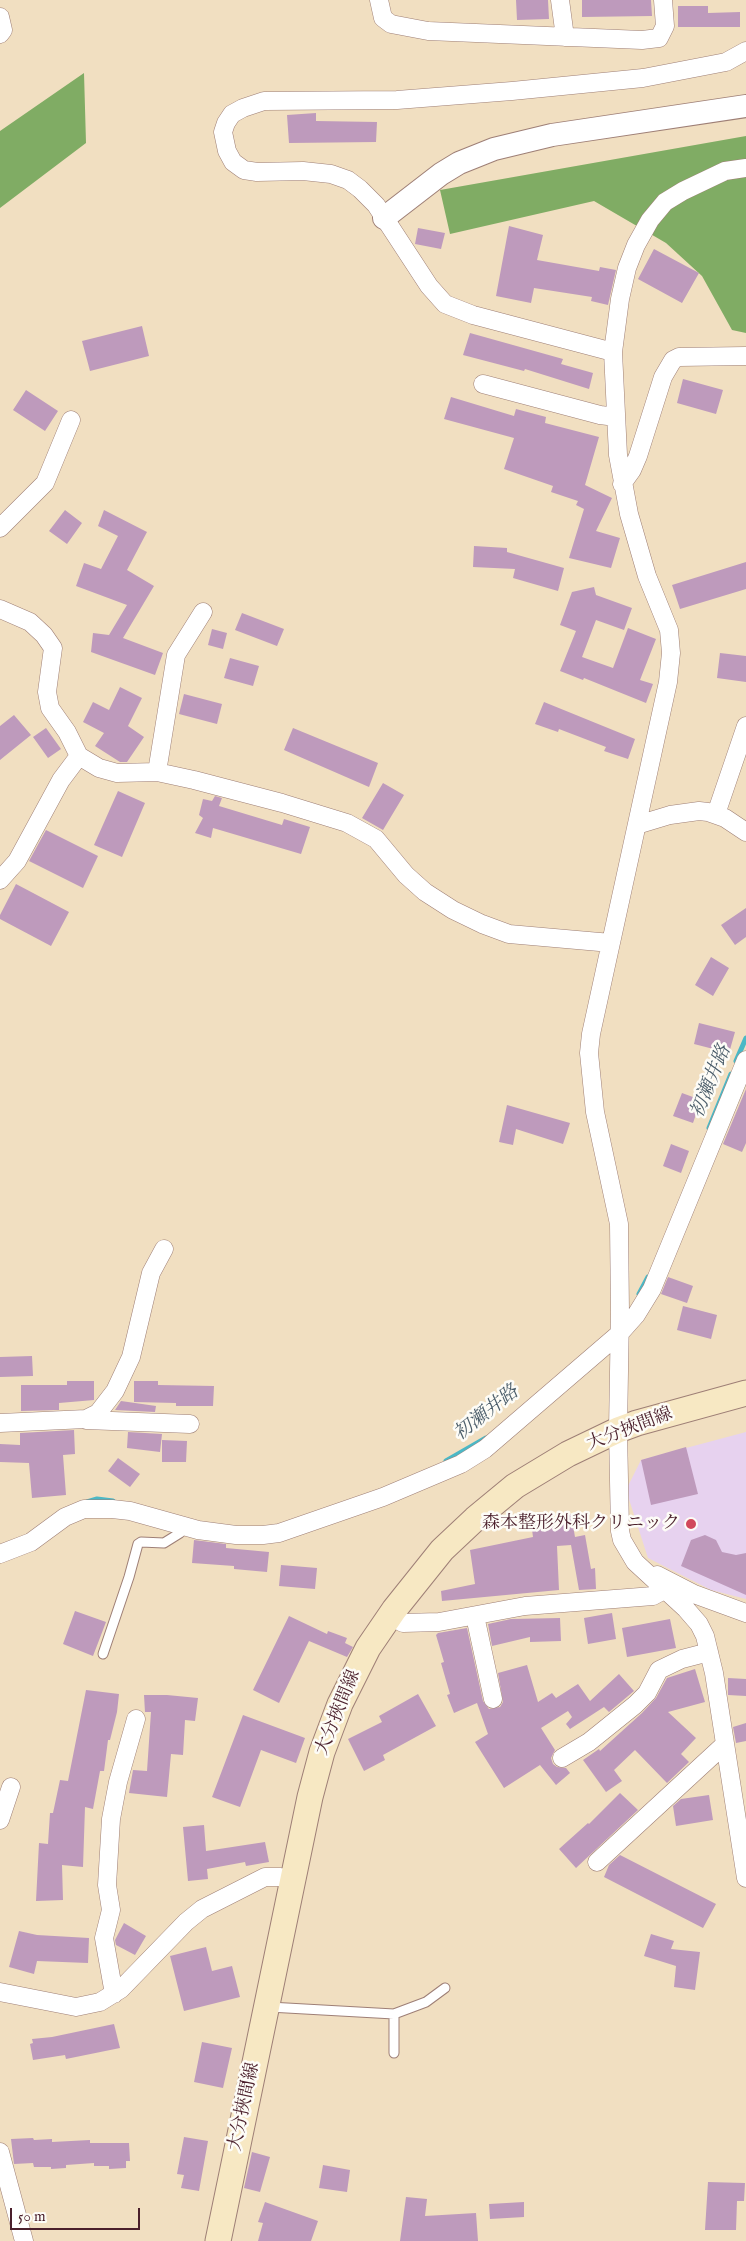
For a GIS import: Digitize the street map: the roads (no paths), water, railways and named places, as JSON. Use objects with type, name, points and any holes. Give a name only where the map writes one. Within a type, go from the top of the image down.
[{"type":"main road","name":"大分挾間線","points":[[218,2241],[310,1797],[331,1728],[356,1670],[390,1616],[442,1550],[515,1486],[550,1465],[618,1430],[746,1393]]},
{"type":"street","points":[[379,0],[383,18],[391,24],[428,31],[642,40],[659,38],[665,26],[663,0]]},
{"type":"street","points":[[560,0],[565,37]]},
{"type":"street","points":[[0,17],[3,30],[0,34]]},
{"type":"street","points":[[613,352],[473,315],[445,304],[429,286],[369,197],[348,180],[339,176],[303,171],[257,172],[244,170],[233,162],[227,151],[223,132],[226,123],[232,114],[264,101],[397,100],[512,92],[624,80],[689,70],[726,62],[746,51]]},
{"type":"street","points":[[384,218],[441,174],[459,163],[494,149],[552,135],[746,106]]},
{"type":"street","points":[[746,168],[725,171],[665,202],[650,220],[636,245],[627,268],[620,299],[613,352],[622,484],[638,550],[669,630],[671,653],[668,682],[591,1034],[590,1070],[595,1112],[618,1216],[620,1530],[622,1540],[635,1562],[686,1609],[698,1624],[710,1652],[746,1878]]},
{"type":"street","points":[[622,484],[632,470],[638,456],[663,377],[673,360],[679,357],[746,356]]},
{"type":"street","points":[[483,384],[600,415],[616,417]]},
{"type":"street","points":[[0,528],[45,483],[71,420]]},
{"type":"street","points":[[0,609],[30,622],[44,635],[53,648],[47,692],[50,708],[67,732],[80,756],[99,768],[117,773],[157,772],[282,803],[358,828],[384,847],[413,882],[453,910],[495,930],[522,936],[611,943]]},
{"type":"street","points":[[157,772],[176,655],[203,612]]},
{"type":"street","points":[[716,814],[746,726]]},
{"type":"street","points":[[0,880],[17,861],[61,780],[80,756]]},
{"type":"street","points":[[636,825],[690,811],[716,814],[733,822],[746,832]]},
{"type":"street","points":[[0,1554],[31,1542],[65,1517],[84,1509],[130,1511],[185,1527],[236,1535],[279,1533],[349,1510],[444,1472],[485,1449],[620,1333],[636,1315],[652,1289],[746,1060]]},
{"type":"street","points":[[86,1420],[98,1413],[115,1392],[131,1357],[151,1273],[164,1250]]},
{"type":"street","points":[[0,1422],[86,1420],[190,1424]]},
{"type":"street","points":[[635,1562],[694,1594],[746,1613]]},
{"type":"street","points":[[390,1616],[408,1623],[439,1622],[526,1606],[653,1596],[664,1590]]},
{"type":"street","points":[[475,1616],[493,1699]]},
{"type":"street","points":[[562,1758],[596,1737],[635,1706],[647,1693],[659,1670],[682,1659],[710,1652]]},
{"type":"street","points":[[114,1994],[104,1938],[111,1910],[107,1885],[111,1819],[118,1782],[136,1719]]},
{"type":"street","points":[[597,1862],[725,1744]]},
{"type":"street","points":[[0,1820],[11,1787]]},
{"type":"street","points":[[0,1992],[76,2007],[100,2002],[114,1994],[186,1922],[202,1909],[265,1877],[292,1879]]},
{"type":"street","points":[[0,2152],[24,2241]]},
{"type":"lane","points":[[103,1654],[138,1544],[141,1542],[164,1543],[180,1533],[185,1527]]},
{"type":"lane","points":[[266,2006],[292,2010],[394,2014],[426,2002],[444,1988]]},
{"type":"lane","points":[[394,2014],[394,2053]]},
{"type":"waterway","name":"初瀬井路","points":[[736,1061],[746,1038]]},
{"type":"waterway","name":"初瀬井路","points":[[709,1128],[731,1074]]},
{"type":"waterway","name":"初瀬井路","points":[[639,1294],[648,1277]]},
{"type":"waterway","name":"初瀬井路","points":[[446,1461],[486,1438]]},
{"type":"waterway","name":"初瀬井路","points":[[87,1502],[97,1499],[113,1501]]},
{"type":"place","name":"森本整形外科クリニック","points":[[691,1524]]}]
